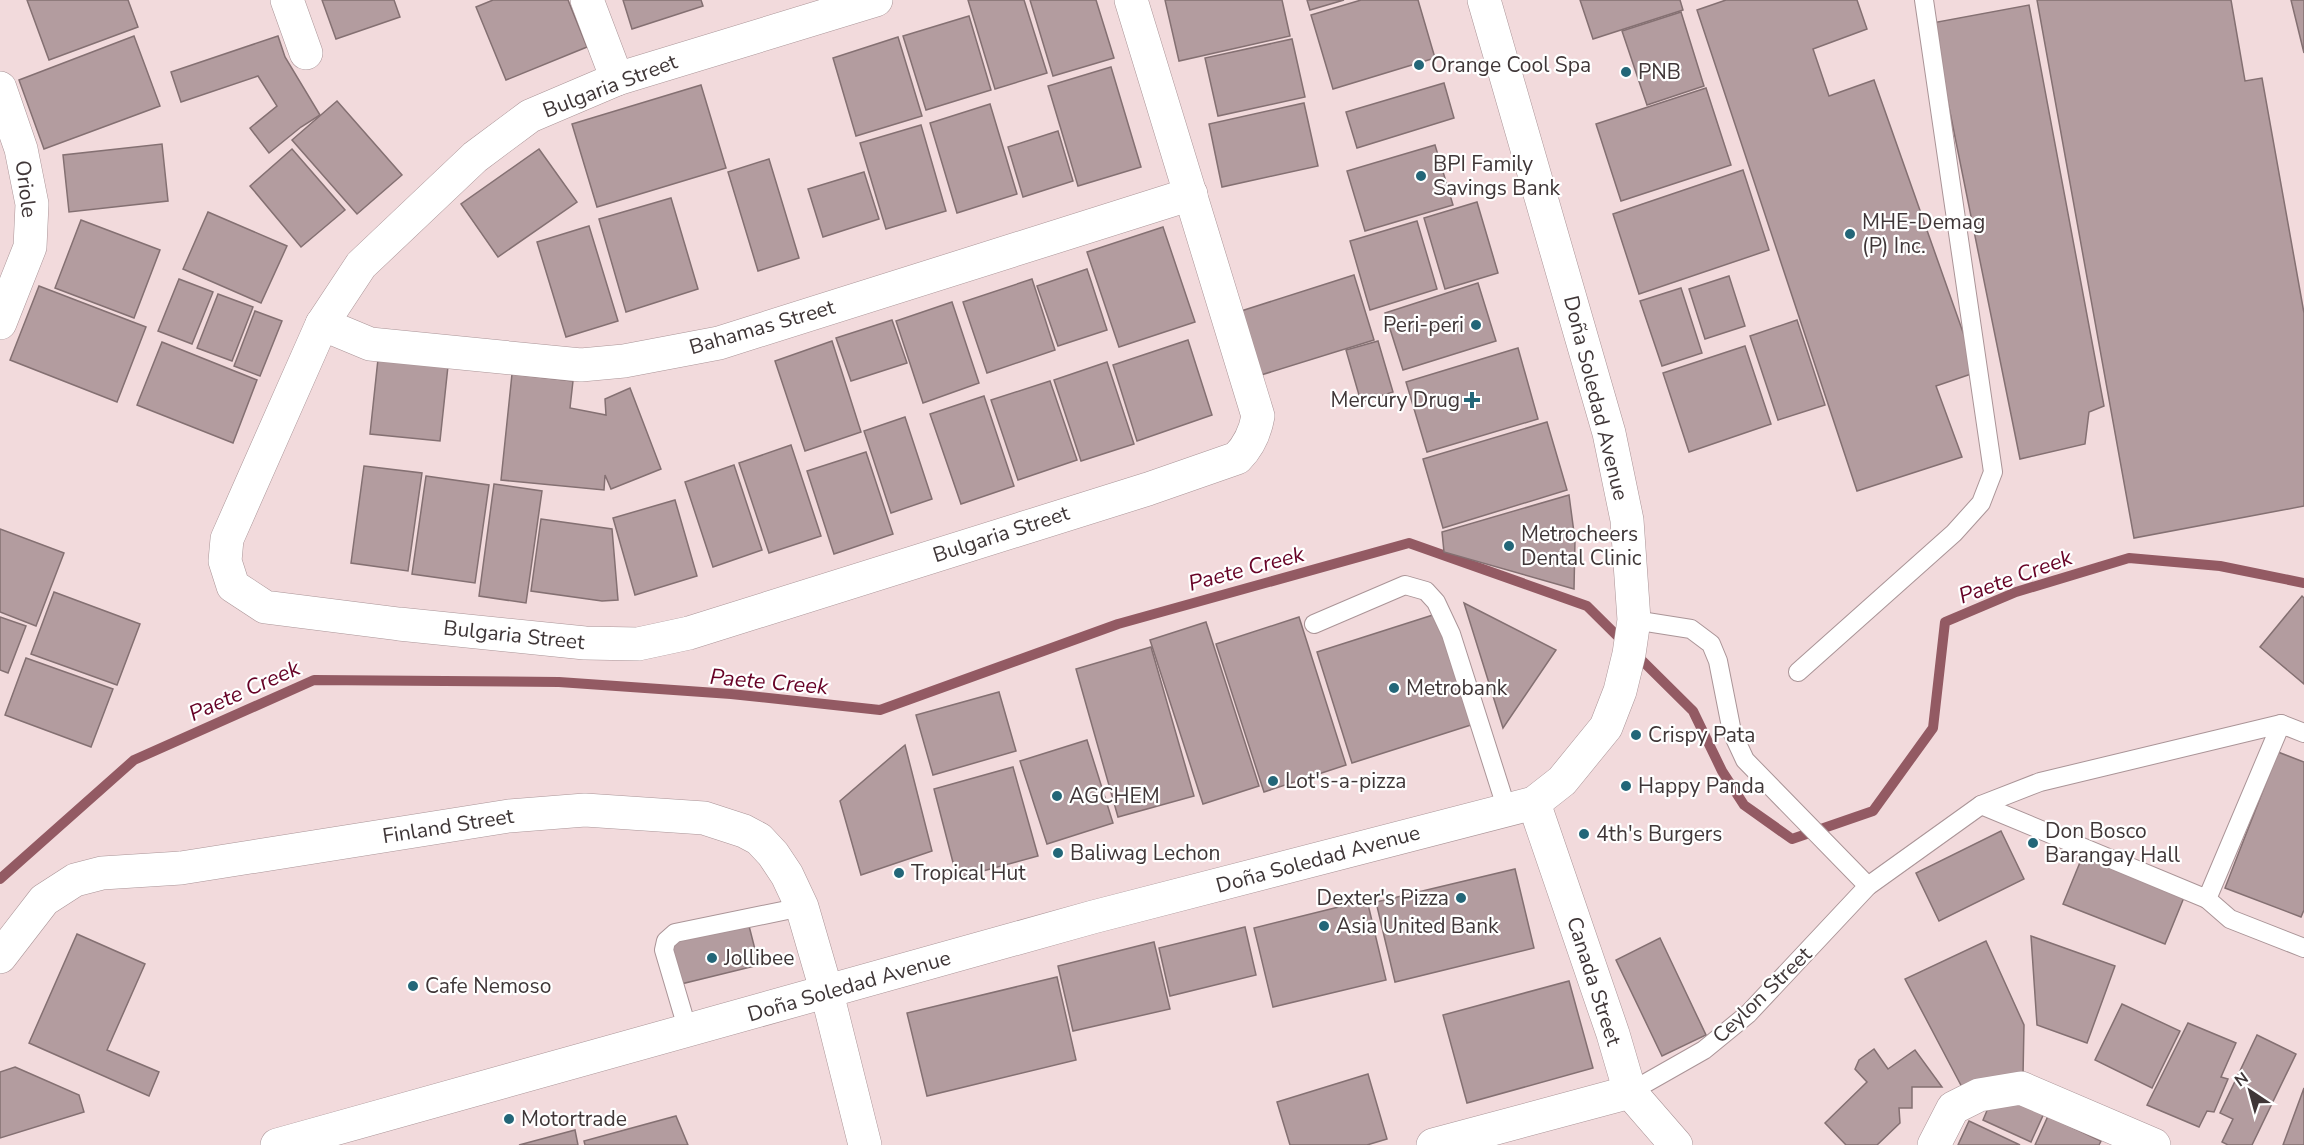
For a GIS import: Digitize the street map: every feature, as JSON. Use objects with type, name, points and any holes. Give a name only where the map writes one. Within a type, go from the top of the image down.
[{"type":"street","points":[[287,0],[306,53]]},
{"type":"street","points":[[587,0],[617,79]]},
{"type":"street","name":"Bulgaria Street","points":[[876,0],[617,79],[530,117],[475,157],[361,265],[322,324],[227,539],[225,561],[232,586],[265,607],[399,624],[585,643],[638,644],[689,633],[1061,514],[1148,489],[1237,458],[1251,439],[1258,416],[1131,0]]},
{"type":"street","name":"Doña Soledad Avenue","points":[[284,1144],[1093,917],[1521,807],[1562,781],[1606,727],[1620,691],[1633,624],[1627,520],[1609,433],[1484,0]]},
{"type":"street","name":"Oriole","points":[[0,88],[21,149],[32,204],[30,247],[0,323]]},
{"type":"street","name":"Bahamas Street","points":[[322,324],[370,344],[581,365],[624,361],[719,343],[1191,194]]},
{"type":"street","name":"Canada Street","points":[[1521,807],[1613,1034],[1630,1092],[1676,1145]]},
{"type":"street","name":"Finland Street","points":[[0,957],[44,900],[75,880],[84,877],[102,873],[181,868],[509,816],[585,810],[704,818],[744,831],[759,839],[773,854],[787,875],[802,907],[827,993]]},
{"type":"street","points":[[827,993],[866,1145]]},
{"type":"street","points":[[1934,1145],[1953,1108],[1978,1095],[2021,1088],[2154,1145]]},
{"type":"street","name":"Ceylon Street","points":[[1433,1145],[1630,1092]]},
{"type":"lane","points":[[1798,672],[1954,533],[1981,503],[1993,472],[1924,0]]},
{"type":"lane","points":[[1314,624],[1405,585],[1426,591],[1436,602],[1451,634],[1521,807]]},
{"type":"lane","points":[[1633,624],[1691,629],[1711,644],[1718,661],[1732,732],[1744,760],[1868,886]]},
{"type":"lane","points":[[2207,899],[2281,724],[2304,733]]},
{"type":"lane","name":"Ceylon Street","points":[[1630,1092],[1704,1050],[1748,1014],[1868,886],[1981,805],[2040,782],[2281,724]]},
{"type":"lane","points":[[1981,805],[2207,899],[2230,919],[2304,948]]},
{"type":"lane","points":[[688,1031],[664,950],[666,941],[675,933],[802,907]]},
{"type":"building","points":[[27,0],[128,0],[138,27],[49,60]]},
{"type":"building","points":[[322,0],[394,0],[400,17],[336,39]]},
{"type":"building","points":[[493,0],[568,0],[587,47],[506,80],[476,7]]},
{"type":"building","points":[[623,0],[701,0],[703,6],[632,29]]},
{"type":"building","points":[[968,0],[1024,0],[1047,73],[995,89]]},
{"type":"building","points":[[1030,0],[1096,0],[1114,58],[1053,76]]},
{"type":"building","points":[[1165,0],[1282,0],[1290,36],[1179,61]]},
{"type":"building","points":[[1307,0],[1344,0],[1310,10]]},
{"type":"building","points":[[1361,0],[1418,0],[1435,58],[1333,89],[1311,15]]},
{"type":"building","points":[[1580,0],[1680,0],[1683,10],[1593,39]]},
{"type":"building","name":"MHE-Demag (P) Inc.","points":[[1726,0],[1857,0],[1867,29],[1813,49],[1829,96],[1874,80],[1977,372],[1936,386],[1962,457],[1857,491],[1697,10]]},
{"type":"building","points":[[2037,0],[2231,0],[2245,81],[2262,78],[2304,313],[2304,506],[2134,538]]},
{"type":"building","points":[[2291,0],[2304,0],[2304,53]]},
{"type":"building","points":[[2029,5],[2104,406],[2089,412],[2085,444],[2020,459],[1932,23]]},
{"type":"building","points":[[1681,12],[1704,86],[1647,105],[1622,31]]},
{"type":"building","points":[[969,16],[991,90],[926,110],[903,36]]},
{"type":"building","points":[[134,36],[160,106],[44,149],[19,80]]},
{"type":"building","points":[[278,36],[285,57],[320,115],[269,153],[250,128],[277,106],[258,76],[181,102],[171,72]]},
{"type":"building","points":[[898,37],[922,116],[856,136],[833,58]]},
{"type":"building","points":[[1292,39],[1305,97],[1218,116],[1205,58]]},
{"type":"building","points":[[1111,67],[1141,167],[1078,186],[1048,86]]},
{"type":"building","points":[[1444,83],[1454,118],[1357,148],[1346,112]]},
{"type":"building","points":[[701,85],[726,168],[597,207],[572,124]]},
{"type":"building","points":[[1706,88],[1731,165],[1621,201],[1596,124]]},
{"type":"building","points":[[337,101],[402,175],[357,214],[292,140]]},
{"type":"building","points":[[1304,103],[1318,166],[1222,187],[1209,124]]},
{"type":"building","points":[[990,104],[1017,194],[957,213],[930,123]]},
{"type":"building","points":[[921,125],[946,211],[886,229],[860,143]]},
{"type":"building","points":[[1058,131],[1073,181],[1023,197],[1008,147]]},
{"type":"building","points":[[162,144],[168,201],[69,212],[63,155]]},
{"type":"building","points":[[1435,145],[1453,205],[1365,231],[1347,171]]},
{"type":"building","points":[[292,149],[345,210],[301,247],[250,186]]},
{"type":"building","points":[[539,149],[577,202],[498,257],[461,204]]},
{"type":"building","points":[[769,159],[799,258],[758,271],[728,172]]},
{"type":"building","points":[[1743,170],[1769,250],[1639,294],[1613,214]]},
{"type":"building","points":[[864,172],[879,219],[823,237],[808,189]]},
{"type":"building","points":[[671,198],[698,289],[626,312],[599,219]]},
{"type":"building","points":[[1477,202],[1498,273],[1445,289],[1424,218]]},
{"type":"building","points":[[208,212],[287,246],[261,303],[183,269]]},
{"type":"building","points":[[81,220],[160,250],[134,318],[55,288]]},
{"type":"building","points":[[1417,221],[1437,289],[1370,310],[1350,241]]},
{"type":"building","points":[[589,226],[618,321],[566,337],[537,242]]},
{"type":"building","points":[[1163,227],[1195,322],[1119,347],[1087,252]]},
{"type":"building","points":[[1087,269],[1107,330],[1058,346],[1037,286]]},
{"type":"building","points":[[1354,275],[1374,340],[1261,375],[1241,311]]},
{"type":"building","points":[[1729,276],[1745,326],[1705,339],[1689,289]]},
{"type":"building","points":[[179,279],[213,292],[192,344],[158,331]]},
{"type":"building","points":[[1032,279],[1055,350],[987,373],[963,302]]},
{"type":"building","points":[[1478,283],[1496,341],[1403,370],[1385,313]]},
{"type":"building","points":[[39,286],[146,327],[117,402],[10,360]]},
{"type":"building","points":[[1681,288],[1702,353],[1662,366],[1640,301]]},
{"type":"building","points":[[218,294],[253,307],[232,361],[197,348]]},
{"type":"building","points":[[952,302],[979,383],[923,403],[896,321]]},
{"type":"building","points":[[255,311],[282,321],[260,376],[234,366]]},
{"type":"building","points":[[892,320],[907,363],[851,381],[836,338]]},
{"type":"building","points":[[1797,320],[1825,405],[1778,420],[1750,336]]},
{"type":"building","points":[[1188,340],[1212,415],[1137,441],[1113,365]]},
{"type":"building","points":[[832,341],[861,432],[805,451],[775,361]]},
{"type":"building","points":[[1378,341],[1393,392],[1361,402],[1346,350]]},
{"type":"building","points":[[162,342],[257,380],[233,443],[137,405]]},
{"type":"building","points":[[1745,346],[1771,424],[1689,452],[1663,373]]},
{"type":"building","name":"Mercury Drug","points":[[1518,348],[1538,419],[1427,452],[1406,382]]},
{"type":"building","points":[[378,359],[448,366],[440,441],[370,434]]},
{"type":"building","points":[[1107,362],[1134,444],[1081,461],[1054,380]]},
{"type":"building","points":[[512,374],[573,381],[570,408],[606,415],[605,399],[630,388],[661,469],[611,489],[605,475],[604,490],[501,480]]},
{"type":"building","points":[[1050,381],[1077,460],[1018,480],[991,400]]},
{"type":"building","points":[[984,396],[1014,486],[961,504],[930,414]]},
{"type":"building","points":[[905,417],[932,499],[891,513],[864,431]]},
{"type":"building","points":[[1547,422],[1567,490],[1443,528],[1423,459]]},
{"type":"building","points":[[791,445],[821,536],[769,553],[739,463]]},
{"type":"building","points":[[866,452],[893,534],[834,554],[807,471]]},
{"type":"building","points":[[734,465],[762,550],[713,567],[685,482]]},
{"type":"building","points":[[364,466],[422,473],[408,571],[351,563]]},
{"type":"building","points":[[426,476],[489,485],[475,583],[412,574]]},
{"type":"building","points":[[494,484],[542,491],[526,603],[479,596]]},
{"type":"building","name":"Metrocheers Dental Clinic","points":[[1569,495],[1575,540],[1574,589],[1444,552],[1442,532]]},
{"type":"building","points":[[675,500],[697,576],[635,595],[613,518]]},
{"type":"building","points":[[541,519],[612,529],[618,600],[602,601],[531,591]]},
{"type":"building","points":[[0,529],[64,553],[36,626],[0,612]]},
{"type":"building","points":[[54,592],[140,624],[117,685],[31,654]]},
{"type":"building","points":[[2302,596],[2304,598],[2304,684],[2260,647]]},
{"type":"building","points":[[1464,603],[1556,650],[1503,728]]},
{"type":"building","name":"Metrobank","points":[[1436,614],[1471,725],[1352,763],[1317,652]]},
{"type":"building","points":[[0,617],[26,626],[8,673],[0,670]]},
{"type":"building","points":[[1299,617],[1346,765],[1264,792],[1216,644]]},
{"type":"building","points":[[1206,622],[1259,786],[1203,804],[1150,640]]},
{"type":"building","points":[[1151,647],[1194,796],[1118,817],[1076,669]]},
{"type":"building","points":[[26,658],[113,689],[91,747],[5,715]]},
{"type":"building","points":[[999,692],[1016,751],[933,775],[916,715]]},
{"type":"building","points":[[1087,740],[1113,823],[1047,844],[1020,761]]},
{"type":"building","points":[[905,745],[932,851],[861,875],[840,801]]},
{"type":"building","points":[[2278,752],[2304,762],[2304,910],[2301,917],[2225,888]]},
{"type":"building","points":[[1013,767],[1038,856],[957,878],[934,789]]},
{"type":"building","points":[[2001,831],[2024,879],[1939,921],[1916,873]]},
{"type":"building","points":[[2083,855],[2185,895],[2165,944],[2063,904]]},
{"type":"building","points":[[1515,869],[1534,948],[1395,982],[1376,902]]},
{"type":"building","points":[[1367,900],[1386,980],[1273,1007],[1254,928]]},
{"type":"building","points":[[748,922],[759,965],[681,984],[670,942]]},
{"type":"building","points":[[1245,927],[1256,975],[1170,996],[1159,948]]},
{"type":"building","points":[[77,934],[145,964],[107,1050],[159,1072],[149,1096],[29,1043]]},
{"type":"building","points":[[2031,936],[2115,966],[2087,1043],[2037,1025]]},
{"type":"building","points":[[1660,938],[1706,1035],[1662,1056],[1616,960]]},
{"type":"building","points":[[1986,941],[2024,1025],[2023,1076],[1964,1091],[1905,979]]},
{"type":"building","points":[[1154,942],[1170,1009],[1073,1031],[1058,966]]},
{"type":"building","points":[[1057,977],[1076,1060],[927,1096],[907,1013]]},
{"type":"building","points":[[1569,981],[1593,1068],[1467,1103],[1443,1015]]},
{"type":"building","points":[[2122,1004],[2180,1031],[2152,1088],[2095,1060]]},
{"type":"building","points":[[2188,1023],[2236,1043],[2221,1077],[2228,1079],[2214,1112],[2207,1111],[2199,1127],[2147,1105]]},
{"type":"building","points":[[2257,1035],[2296,1054],[2252,1145],[2228,1145],[2222,1142],[2233,1119],[2220,1113]]},
{"type":"building","points":[[1874,1049],[1888,1069],[1915,1050],[1942,1087],[1912,1087],[1912,1108],[1899,1108],[1900,1123],[1877,1145],[1846,1145],[1825,1123],[1867,1082],[1855,1069],[1859,1060]]},
{"type":"building","points":[[15,1067],[79,1095],[84,1112],[0,1138],[0,1072]]},
{"type":"building","points":[[1368,1074],[1387,1139],[1367,1145],[1290,1145],[1277,1102]]},
{"type":"building","points":[[2304,1088],[2304,1145],[2283,1145]]},
{"type":"building","points":[[2010,1095],[2045,1111],[2031,1142],[1983,1120],[1991,1101]]},
{"type":"building","points":[[676,1116],[688,1145],[585,1145],[584,1141]]},
{"type":"building","points":[[2048,1116],[2101,1141],[2099,1145],[2035,1145]]},
{"type":"building","points":[[1969,1121],[2020,1145],[1958,1145]]},
{"type":"building","points":[[575,1130],[578,1145],[519,1145]]},
{"type":"waterway","name":"Paete Creek","points":[[0,879],[134,760],[314,680],[559,682],[731,694],[880,710],[1118,624],[1409,543],[1587,606],[1693,711],[1722,771],[1744,805],[1792,839],[1873,811],[1933,728],[1945,622],[2016,592],[2129,558],[2220,566],[2304,583]]},
{"type":"place","name":"Orange Cool Spa","points":[[1419,65]]},
{"type":"place","name":"PNB","points":[[1626,72]]},
{"type":"place","name":"BPI Family Savings Bank","points":[[1421,176]]},
{"type":"place","name":"MHE-Demag (P) Inc.","points":[[1850,234]]},
{"type":"place","name":"Peri-peri","points":[[1476,325]]},
{"type":"place","name":"Mercury Drug","points":[[1472,400]]},
{"type":"place","name":"Metrocheers Dental Clinic","points":[[1509,546]]},
{"type":"place","name":"Metrobank","points":[[1394,688]]},
{"type":"place","name":"Crispy Pata","points":[[1636,735]]},
{"type":"place","name":"Lot's-a-pizza","points":[[1273,781]]},
{"type":"place","name":"Happy Panda","points":[[1626,786]]},
{"type":"place","name":"AGCHEM","points":[[1057,796]]},
{"type":"place","name":"4th's Burgers","points":[[1584,834]]},
{"type":"place","name":"Don Bosco Barangay Hall","points":[[2033,843]]},
{"type":"place","name":"Baliwag Lechon","points":[[1058,853]]},
{"type":"place","name":"Tropical Hut","points":[[899,873]]},
{"type":"place","name":"Dexter's Pizza","points":[[1461,898]]},
{"type":"place","name":"Asia United Bank","points":[[1324,926]]},
{"type":"place","name":"Jollibee","points":[[712,958]]},
{"type":"place","name":"Cafe Nemoso","points":[[413,986]]},
{"type":"place","name":"Motortrade","points":[[509,1119]]}]
